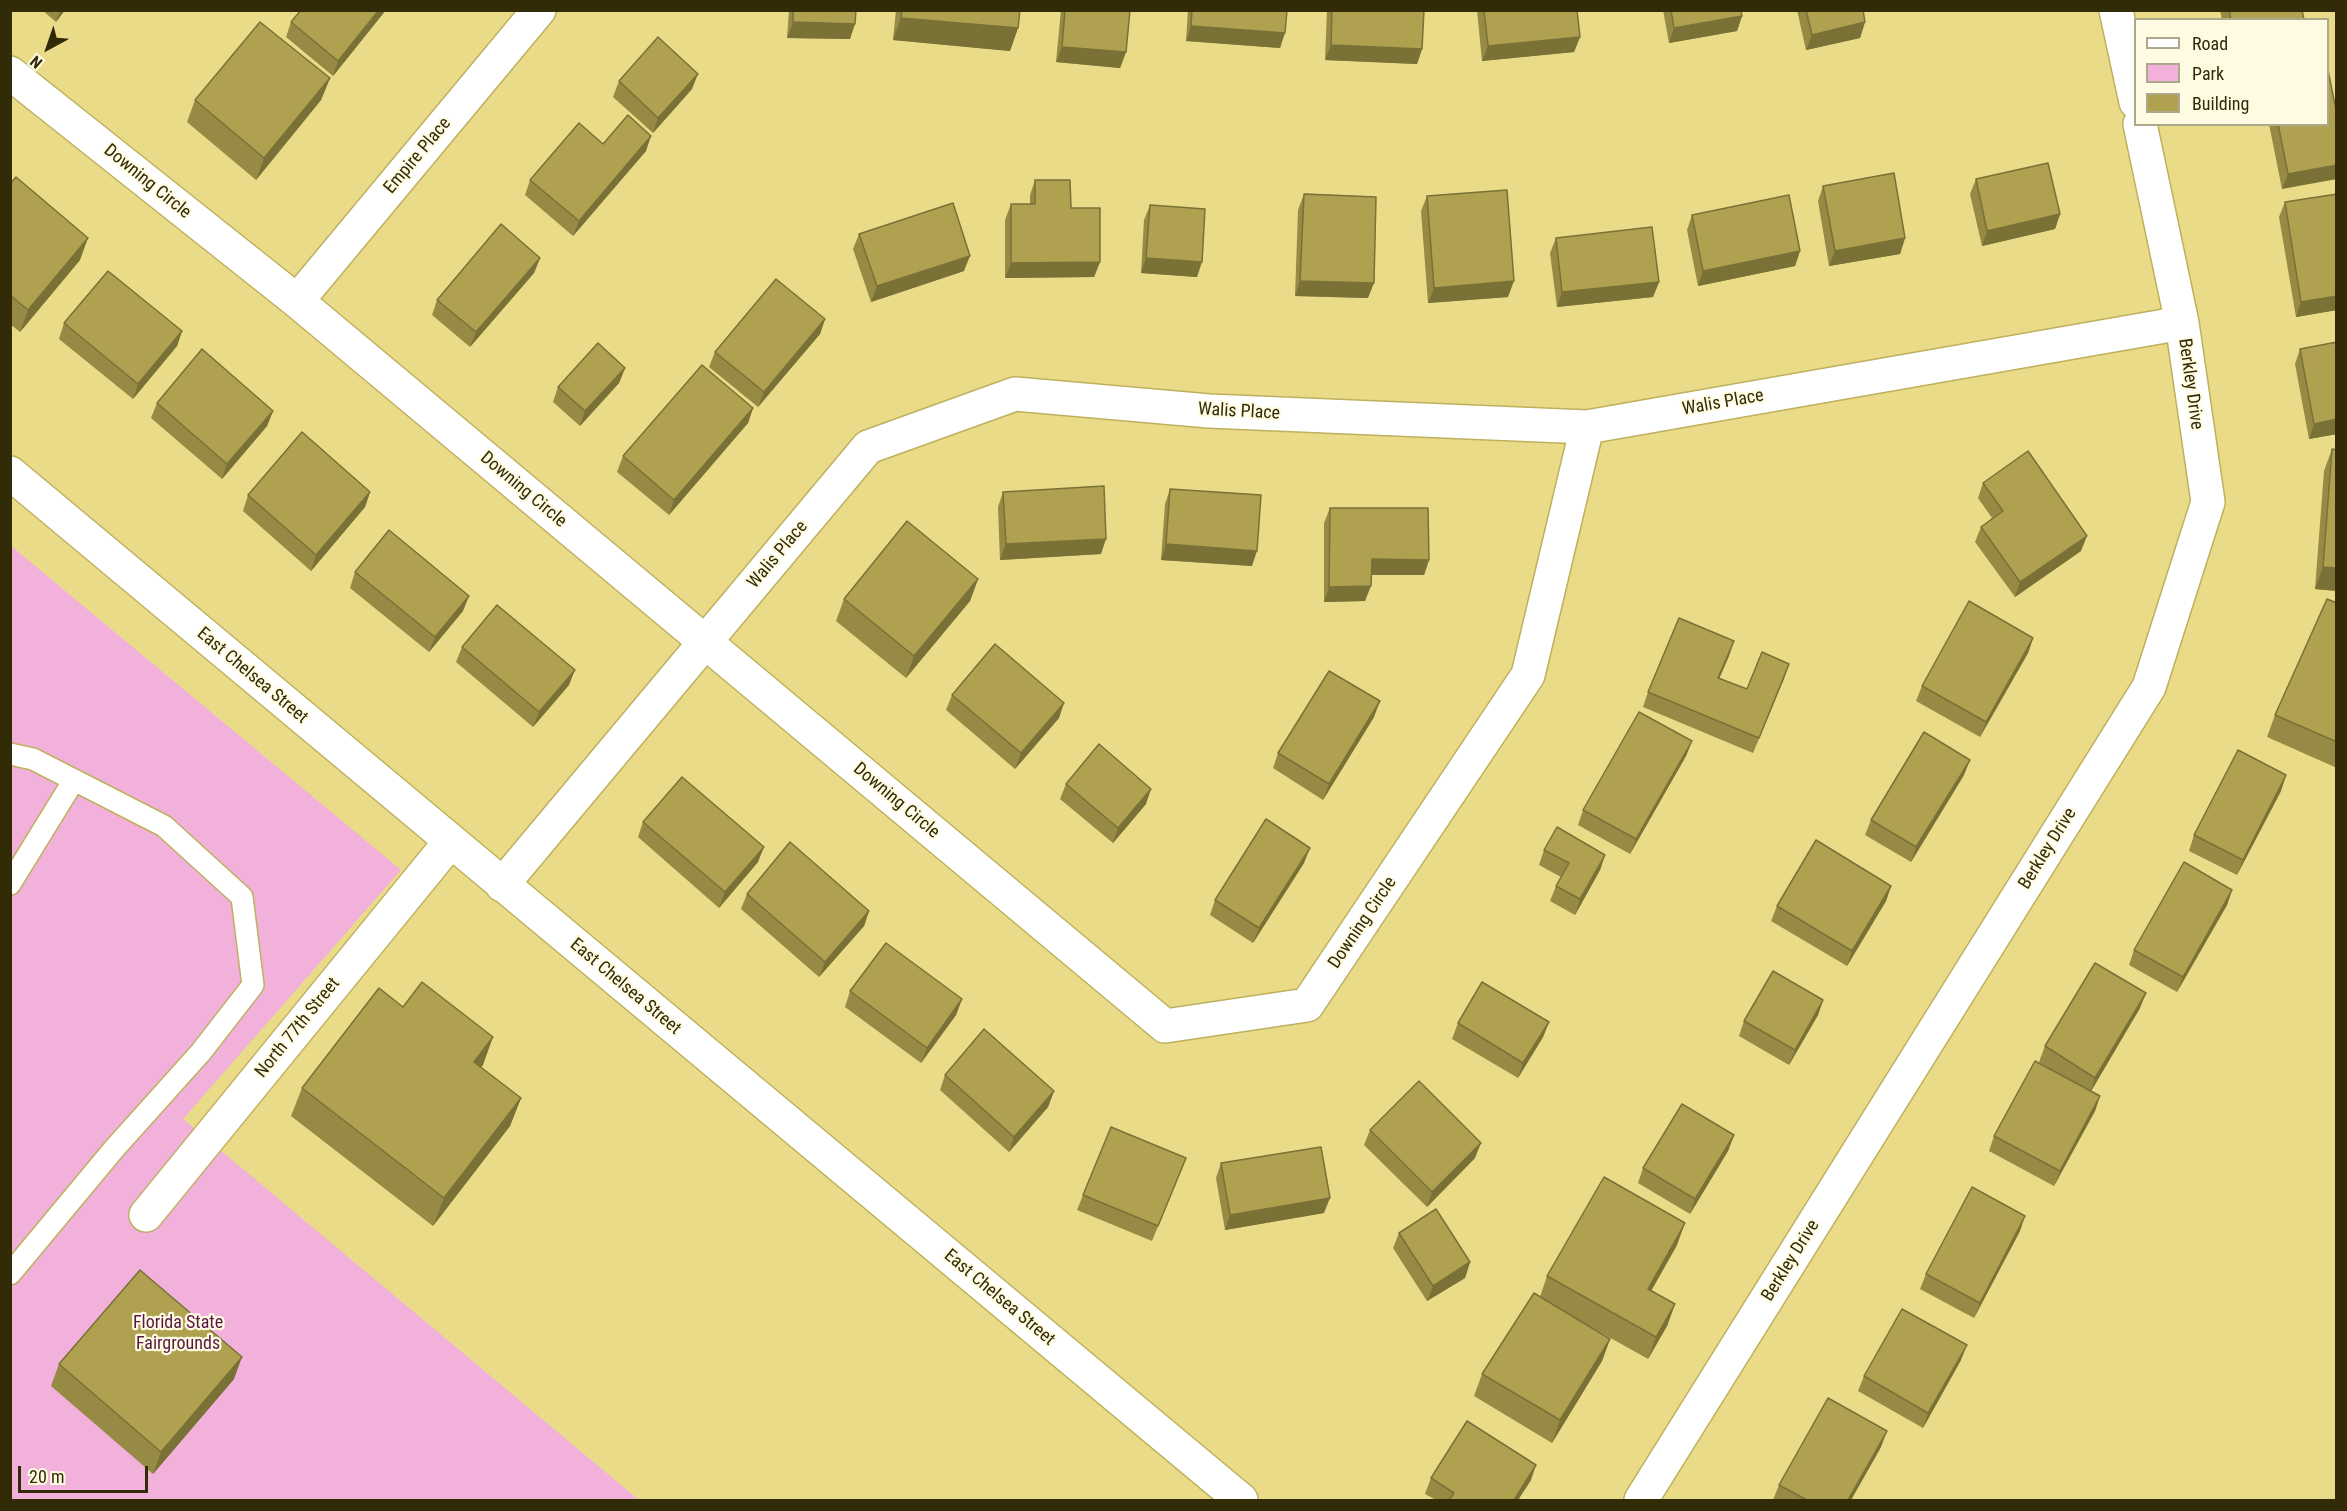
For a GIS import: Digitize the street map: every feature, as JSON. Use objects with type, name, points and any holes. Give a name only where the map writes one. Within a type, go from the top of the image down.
[{"type":"street","name":"Empire Place","points":[[297,301],[539,10]]},
{"type":"street","points":[[2116,10],[2134,93]]},
{"type":"street","name":"Downing Circle","points":[[10,73],[297,301],[1165,1026],[1307,1005],[1528,675],[1587,427]]},
{"type":"street","name":"Berkley Drive","points":[[1641,1500],[2149,687],[2208,502],[2182,323],[2140,126]]},
{"type":"street","name":"Walis Place","points":[[502,885],[868,447],[1015,394],[1209,411],[1587,427],[2182,323]]},
{"type":"street","name":"East Chelsea Street","points":[[10,473],[1241,1500]]},
{"type":"street","name":"North 77th Street","points":[[146,1215],[450,842]]},
{"type":"lane","points":[[10,754],[33,759],[164,826],[242,897],[253,985],[201,1052],[114,1149],[10,1274]]},
{"type":"lane","points":[[10,884],[74,780]]},
{"type":"green space","name":"Florida State Fairgrounds","points":[[10,545],[401,870],[183,1119],[639,1500],[11,1500]]},
{"type":"building","points":[[301,10],[379,10],[338,61],[291,22]]},
{"type":"building","points":[[793,10],[856,10],[855,24],[793,22]]},
{"type":"building","points":[[902,10],[1020,10],[1018,28],[901,18]]},
{"type":"building","points":[[1065,10],[1130,10],[1126,52],[1062,47]]},
{"type":"building","points":[[1192,10],[1287,10],[1285,33],[1191,26]]},
{"type":"building","points":[[1332,10],[1424,10],[1422,49],[1331,45]]},
{"type":"building","points":[[1484,10],[1577,10],[1580,37],[1488,46]]},
{"type":"building","points":[[1671,10],[1741,10],[1742,16],[1674,28]]},
{"type":"building","points":[[1806,10],[1863,10],[1865,22],[1812,35]]},
{"type":"building","points":[[2229,10],[2302,10],[2304,18],[2231,18]]},
{"type":"building","points":[[260,22],[330,78],[264,158],[195,100]]},
{"type":"building","points":[[658,37],[698,74],[658,118],[619,81]]},
{"type":"building","points":[[2329,75],[2337,115],[2337,165],[2288,174],[2278,126],[2329,126]]},
{"type":"building","points":[[628,115],[651,136],[579,221],[530,180],[579,123],[603,144]]},
{"type":"building","points":[[2048,163],[2060,214],[1987,231],[1976,179]]},
{"type":"building","points":[[1894,173],[1905,238],[1835,251],[1823,186]]},
{"type":"building","points":[[16,177],[88,238],[28,310],[10,295],[10,184]]},
{"type":"building","points":[[1035,180],[1070,180],[1071,208],[1100,208],[1100,262],[1011,263],[1011,204],[1035,204]]},
{"type":"building","points":[[1507,190],[1514,281],[1434,288],[1427,196]]},
{"type":"building","points":[[1304,194],[1376,197],[1374,283],[1300,281]]},
{"type":"building","points":[[2337,194],[2337,296],[2301,302],[2285,202]]},
{"type":"building","points":[[1789,195],[1800,251],[1703,271],[1692,215]]},
{"type":"building","points":[[953,203],[970,256],[877,286],[859,234]]},
{"type":"building","points":[[1150,205],[1205,209],[1202,262],[1146,258]]},
{"type":"building","points":[[501,224],[540,258],[476,332],[437,300]]},
{"type":"building","points":[[1652,227],[1659,282],[1562,292],[1556,238]]},
{"type":"building","points":[[108,271],[182,331],[138,384],[64,323]]},
{"type":"building","points":[[776,279],[825,319],[764,392],[715,352]]},
{"type":"building","points":[[2337,342],[2337,419],[2314,424],[2300,349]]},
{"type":"building","points":[[598,343],[625,368],[585,411],[558,387]]},
{"type":"building","points":[[202,349],[273,411],[227,464],[157,403]]},
{"type":"building","points":[[702,365],[753,408],[674,500],[623,456]]},
{"type":"building","points":[[302,432],[370,492],[316,555],[248,495]]},
{"type":"building","points":[[2332,449],[2337,450],[2337,568],[2323,567]]},
{"type":"building","points":[[2028,451],[2087,536],[2020,582],[1981,527],[2003,511],[1983,483]]},
{"type":"building","points":[[1104,486],[1106,539],[1006,544],[1003,492]]},
{"type":"building","points":[[1170,489],[1261,495],[1257,551],[1166,544]]},
{"type":"building","points":[[1330,508],[1428,508],[1429,560],[1372,559],[1371,586],[1329,587]]},
{"type":"building","points":[[907,521],[978,579],[914,656],[844,599]]},
{"type":"building","points":[[389,530],[469,596],[435,637],[355,572]]},
{"type":"building","points":[[2327,599],[2337,603],[2337,742],[2275,715]]},
{"type":"building","points":[[1969,601],[2033,638],[1986,722],[1922,686]]},
{"type":"building","points":[[497,605],[575,670],[539,712],[462,647]]},
{"type":"building","points":[[1679,618],[1734,641],[1718,678],[1747,689],[1762,652],[1789,664],[1759,738],[1648,692]]},
{"type":"building","points":[[995,644],[1064,703],[1021,753],[952,695]]},
{"type":"building","points":[[1329,671],[1380,701],[1329,784],[1278,753]]},
{"type":"building","points":[[1639,712],[1692,741],[1636,839],[1583,810]]},
{"type":"building","points":[[1924,732],[1970,760],[1916,847],[1871,820]]},
{"type":"building","points":[[1099,744],[1151,789],[1118,828],[1066,784]]},
{"type":"building","points":[[2238,750],[2286,775],[2243,860],[2194,835]]},
{"type":"building","points":[[682,777],[764,847],[725,892],[643,822]]},
{"type":"building","points":[[1266,819],[1310,848],[1259,928],[1215,900]]},
{"type":"building","points":[[1557,827],[1605,855],[1580,899],[1556,886],[1569,863],[1544,850]]},
{"type":"building","points":[[1816,840],[1891,886],[1852,951],[1777,906]]},
{"type":"building","points":[[790,842],[869,911],[825,962],[747,894]]},
{"type":"building","points":[[2184,862],[2232,890],[2183,977],[2134,950]]},
{"type":"building","points":[[886,943],[962,999],[927,1048],[850,991]]},
{"type":"building","points":[[2095,963],[2146,993],[2095,1078],[2045,1046]]},
{"type":"building","points":[[1773,971],[1823,1000],[1795,1050],[1744,1021]]},
{"type":"building","points":[[422,982],[493,1037],[474,1062],[521,1098],[444,1198],[302,1088],[379,988],[403,1007]]},
{"type":"building","points":[[1482,982],[1549,1022],[1523,1063],[1458,1023]]},
{"type":"building","points":[[984,1029],[1054,1091],[1014,1137],[945,1075]]},
{"type":"building","points":[[2035,1061],[2100,1096],[2060,1171],[1994,1136]]},
{"type":"building","points":[[1419,1081],[1481,1143],[1432,1192],[1370,1130]]},
{"type":"building","points":[[1682,1104],[1734,1135],[1695,1199],[1643,1168]]},
{"type":"building","points":[[1111,1127],[1186,1158],[1158,1226],[1083,1195]]},
{"type":"building","points":[[1321,1147],[1330,1198],[1230,1215],[1221,1163]]},
{"type":"building","points":[[1604,1177],[1685,1223],[1648,1289],[1675,1304],[1656,1337],[1547,1276]]},
{"type":"building","points":[[1972,1187],[2025,1216],[1980,1303],[1926,1274]]},
{"type":"building","points":[[1436,1209],[1470,1262],[1433,1286],[1399,1233]]},
{"type":"building","points":[[140,1270],[242,1357],[161,1452],[59,1364]]},
{"type":"building","points":[[1534,1293],[1610,1339],[1560,1420],[1482,1374]]},
{"type":"building","points":[[1902,1309],[1967,1345],[1928,1413],[1864,1376]]},
{"type":"building","points":[[1828,1398],[1887,1431],[1848,1500],[1807,1500],[1779,1485]]},
{"type":"building","points":[[1467,1421],[1536,1465],[1514,1500],[1449,1500],[1454,1493],[1431,1478]]}]
